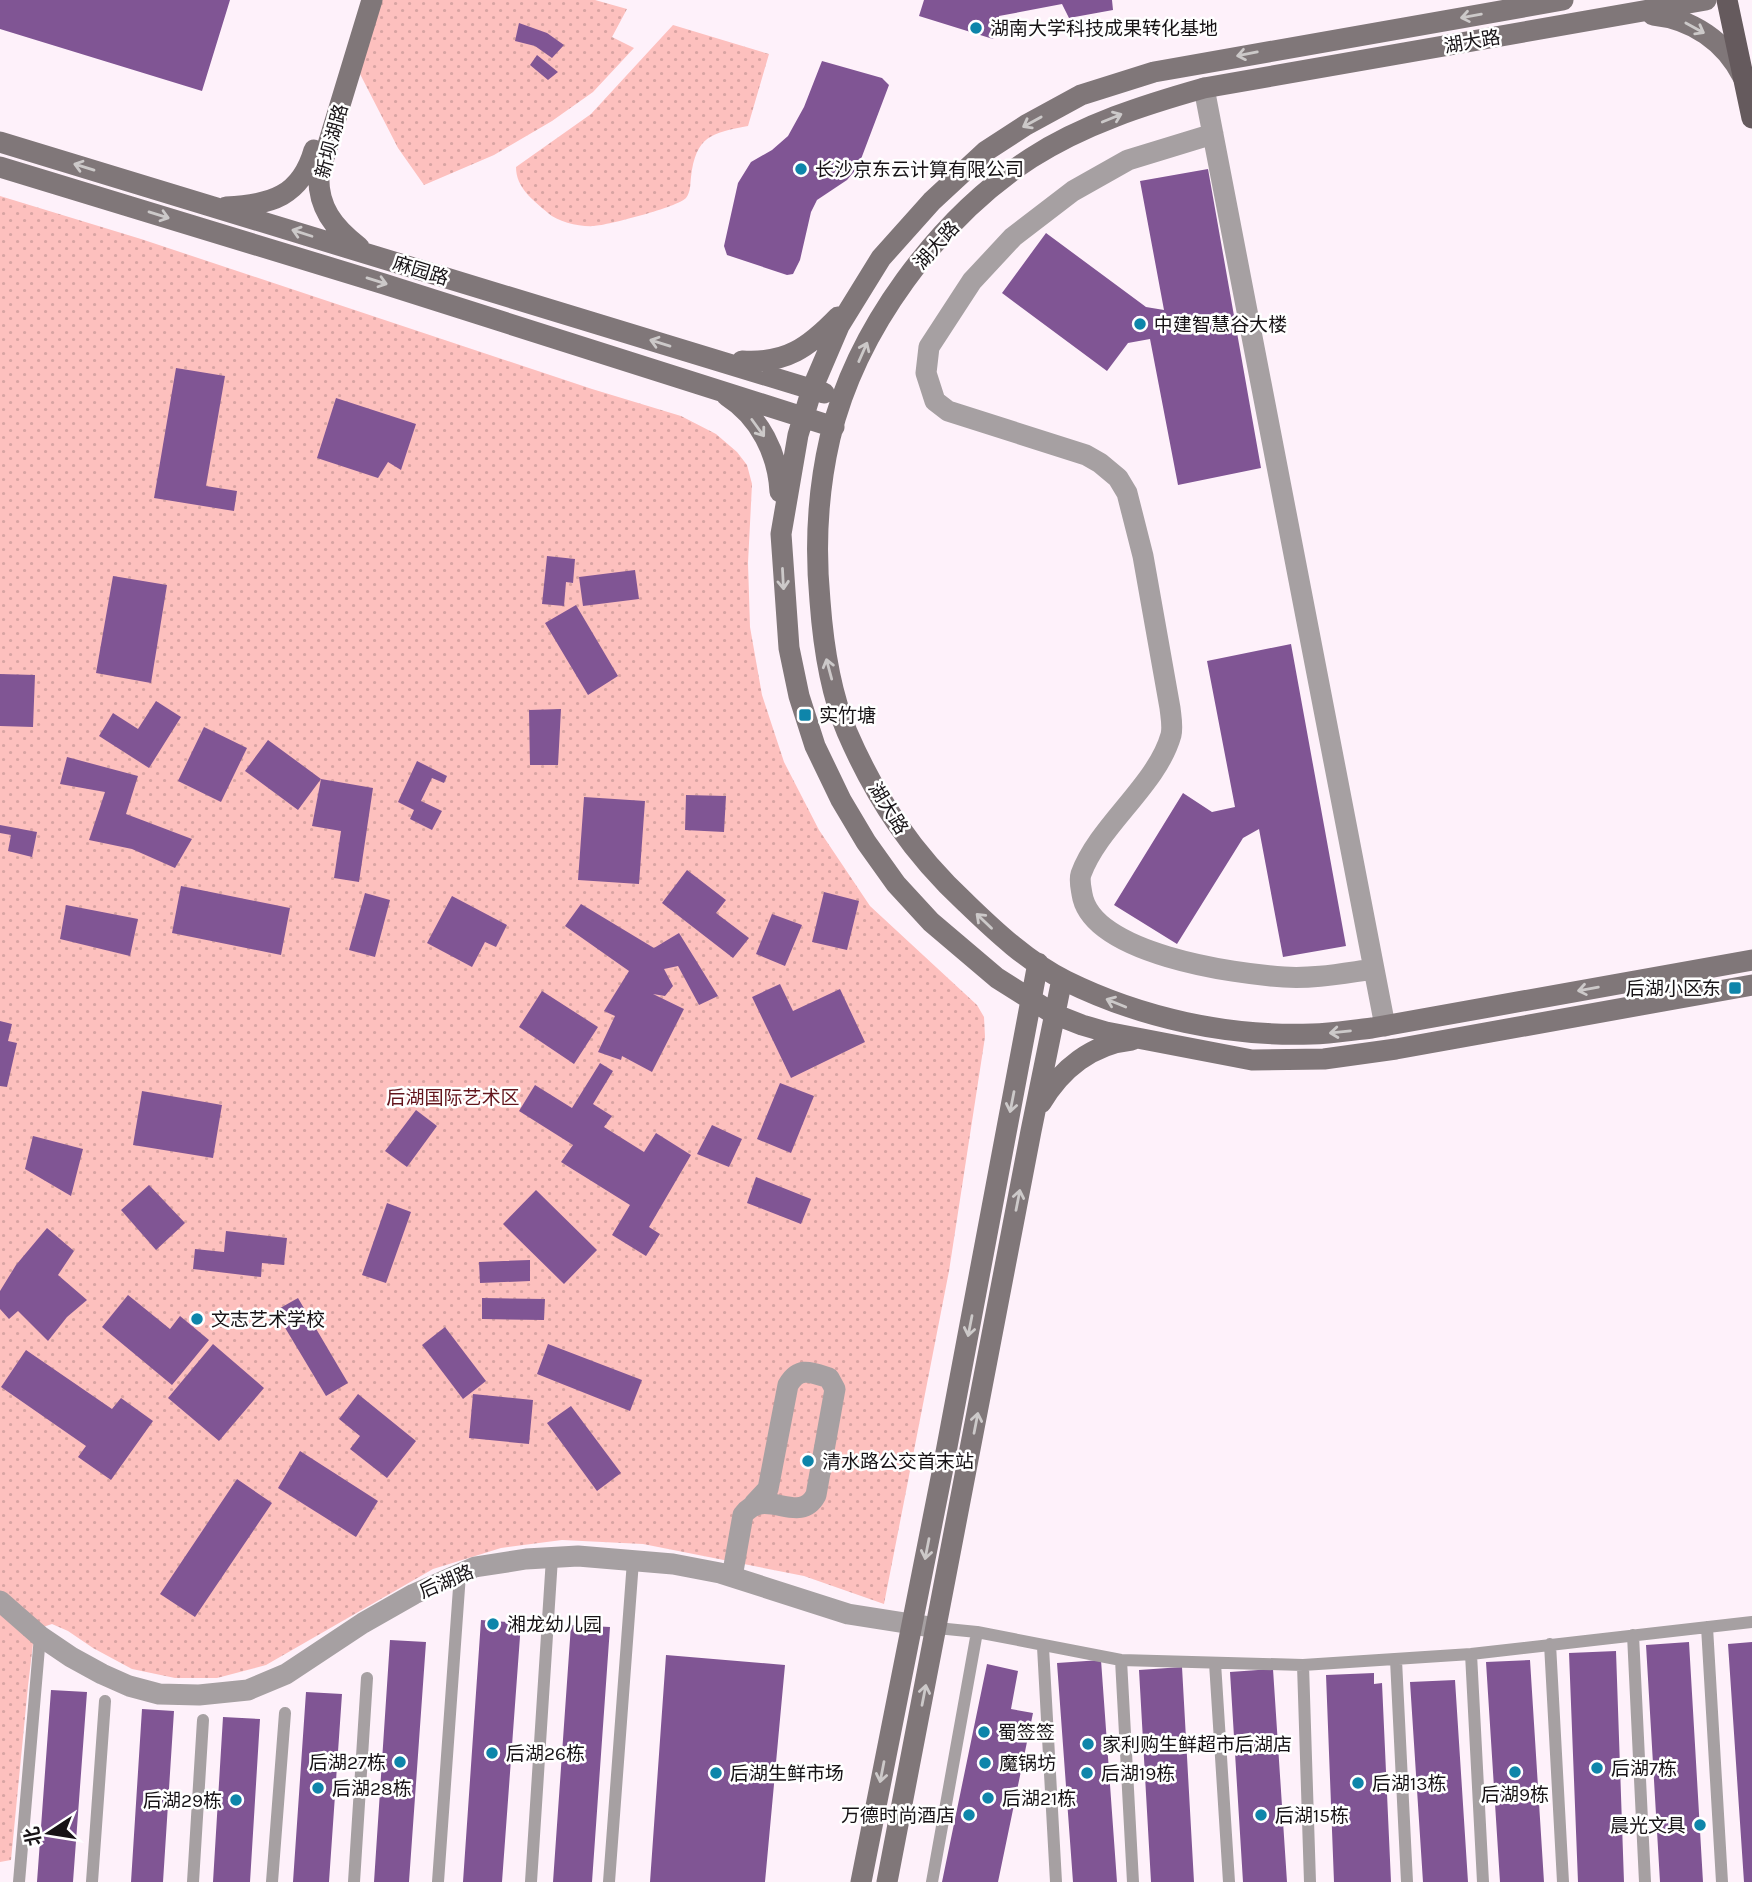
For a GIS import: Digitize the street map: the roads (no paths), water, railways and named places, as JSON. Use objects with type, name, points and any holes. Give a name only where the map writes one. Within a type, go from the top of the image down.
[{"type":"main road","name":"新坝湖路","points":[[214,207],[242,206],[272,199],[295,188],[302,179],[310,165],[357,0]]},
{"type":"main road","name":"新坝湖路","points":[[372,0],[319,174],[318,186],[320,199],[334,225],[360,248],[380,258]]},
{"type":"main road","points":[[781,534],[788,483],[803,417],[811,389],[839,327],[881,258],[932,201],[986,151],[1081,95],[1154,72],[1563,0]]},
{"type":"main road","name":"湖大路","points":[[1706,0],[1204,88],[1144,105],[1089,127],[1031,158],[983,195],[940,237],[901,285],[867,342],[842,399],[834,427],[821,500],[817,571],[823,645],[846,729],[885,807],[934,873],[1004,940],[1062,979],[1124,1006],[1203,1026],[1259,1033],[1314,1034],[1385,1026],[1752,960]]},
{"type":"main road","points":[[1727,0],[1752,118]]},
{"type":"main road","points":[[1629,14],[1676,19],[1695,27],[1727,52],[1745,82]]},
{"type":"main road","name":"麻园路","points":[[0,142],[842,399]]},
{"type":"main road","name":"麻园路","points":[[0,167],[384,284],[834,427]]},
{"type":"main road","points":[[710,358],[754,362],[775,360],[794,354],[814,341],[855,301]]},
{"type":"main road","points":[[706,386],[730,398],[747,414],[772,449],[779,476],[789,648],[799,696],[816,746],[841,800],[896,884],[931,922],[998,978],[1054,1014],[1105,1032],[1252,1060],[1324,1059],[1396,1049],[1752,985]]},
{"type":"main road","points":[[861,1882],[1038,963]]},
{"type":"main road","points":[[998,978],[1016,999],[1021,1014],[1021,1052]]},
{"type":"main road","points":[[887,1882],[1062,979]]},
{"type":"main road","points":[[1031,1131],[1040,1104],[1049,1088],[1080,1058],[1105,1046],[1140,1039]]},
{"type":"street","points":[[1204,88],[1385,1026]]},
{"type":"street","points":[[1213,134],[1128,160],[1073,191],[1013,237],[972,281],[929,346],[926,373],[935,401],[948,411],[1086,455],[1118,478],[1127,493],[1143,556],[1170,708],[1171,733],[1158,762],[1089,858],[1080,877],[1084,902],[1100,926],[1131,944],[1169,958],[1226,971],[1285,977],[1317,977],[1374,969]]},
{"type":"street","points":[[733,1577],[743,1515],[768,1489],[788,1385],[796,1373],[829,1378],[835,1389],[813,1502],[800,1508],[759,1502],[754,1504]]},
{"type":"street","name":"后湖路","points":[[0,1601],[40,1636],[71,1657],[129,1686],[159,1694],[199,1695],[248,1689],[286,1674],[363,1623],[414,1594],[475,1567],[552,1558],[578,1556],[673,1564],[733,1577],[848,1614],[937,1628]]},
{"type":"lane","points":[[531,1882],[552,1558]]},
{"type":"lane","points":[[609,1882],[633,1561]]},
{"type":"lane","points":[[438,1882],[460,1574]]},
{"type":"lane","points":[[937,1628],[976,1632],[1121,1660],[1303,1665],[1471,1654],[1752,1622]]},
{"type":"lane","points":[[1707,1627],[1722,1882]]},
{"type":"lane","points":[[932,1882],[976,1632]]},
{"type":"lane","points":[[1633,1635],[1644,1882]]},
{"type":"lane","points":[[19,1882],[40,1636]]},
{"type":"lane","points":[[1550,1644],[1563,1882]]},
{"type":"lane","points":[[1043,1647],[1056,1882]]},
{"type":"lane","points":[[1471,1654],[1483,1882]]},
{"type":"lane","points":[[1121,1660],[1133,1882]]},
{"type":"lane","points":[[1396,1660],[1407,1882]]},
{"type":"lane","points":[[1215,1663],[1229,1882]]},
{"type":"lane","points":[[1303,1665],[1310,1882]]},
{"type":"lane","points":[[354,1882],[367,1678]]},
{"type":"lane","points":[[92,1882],[105,1701]]},
{"type":"lane","points":[[272,1882],[285,1713]]},
{"type":"lane","points":[[193,1882],[203,1720]]},
{"type":"place","name":"湖南大学科技成果转化基地","points":[[976,28]]},
{"type":"place","name":"长沙京东云计算有限公司","points":[[801,169]]},
{"type":"place","name":"中建智慧谷大楼","points":[[1140,324]]},
{"type":"place","name":"实竹塘","points":[[805,715]]},
{"type":"place","name":"后湖小区东","points":[[1735,988]]},
{"type":"place","name":"文志艺术学校","points":[[197,1319]]},
{"type":"place","name":"清水路公交首末站","points":[[808,1461]]},
{"type":"place","name":"湘龙幼儿园","points":[[493,1624]]},
{"type":"place","name":"蜀签签","points":[[984,1732]]},
{"type":"place","name":"家利购生鲜超市后湖店","points":[[1088,1744]]},
{"type":"place","name":"后湖26栋","points":[[492,1753]]},
{"type":"place","name":"后湖27栋","points":[[400,1762]]},
{"type":"place","name":"魔锅坊","points":[[985,1763]]},
{"type":"place","name":"后湖7栋","points":[[1597,1768]]},
{"type":"place","name":"后湖9栋","points":[[1515,1772]]},
{"type":"place","name":"后湖生鲜市场","points":[[716,1773]]},
{"type":"place","name":"后湖19栋","points":[[1087,1773]]},
{"type":"place","name":"后湖13栋","points":[[1358,1783]]},
{"type":"place","name":"后湖28栋","points":[[318,1788]]},
{"type":"place","name":"后湖21栋","points":[[988,1798]]},
{"type":"place","name":"后湖29栋","points":[[236,1800]]},
{"type":"place","name":"万德时尚酒店","points":[[969,1815]]},
{"type":"place","name":"后湖15栋","points":[[1261,1815]]},
{"type":"place","name":"晨光文具","points":[[1700,1825]]},
{"type":"park label","name":"后湖国际艺术区","points":[[453,1097]]}]
